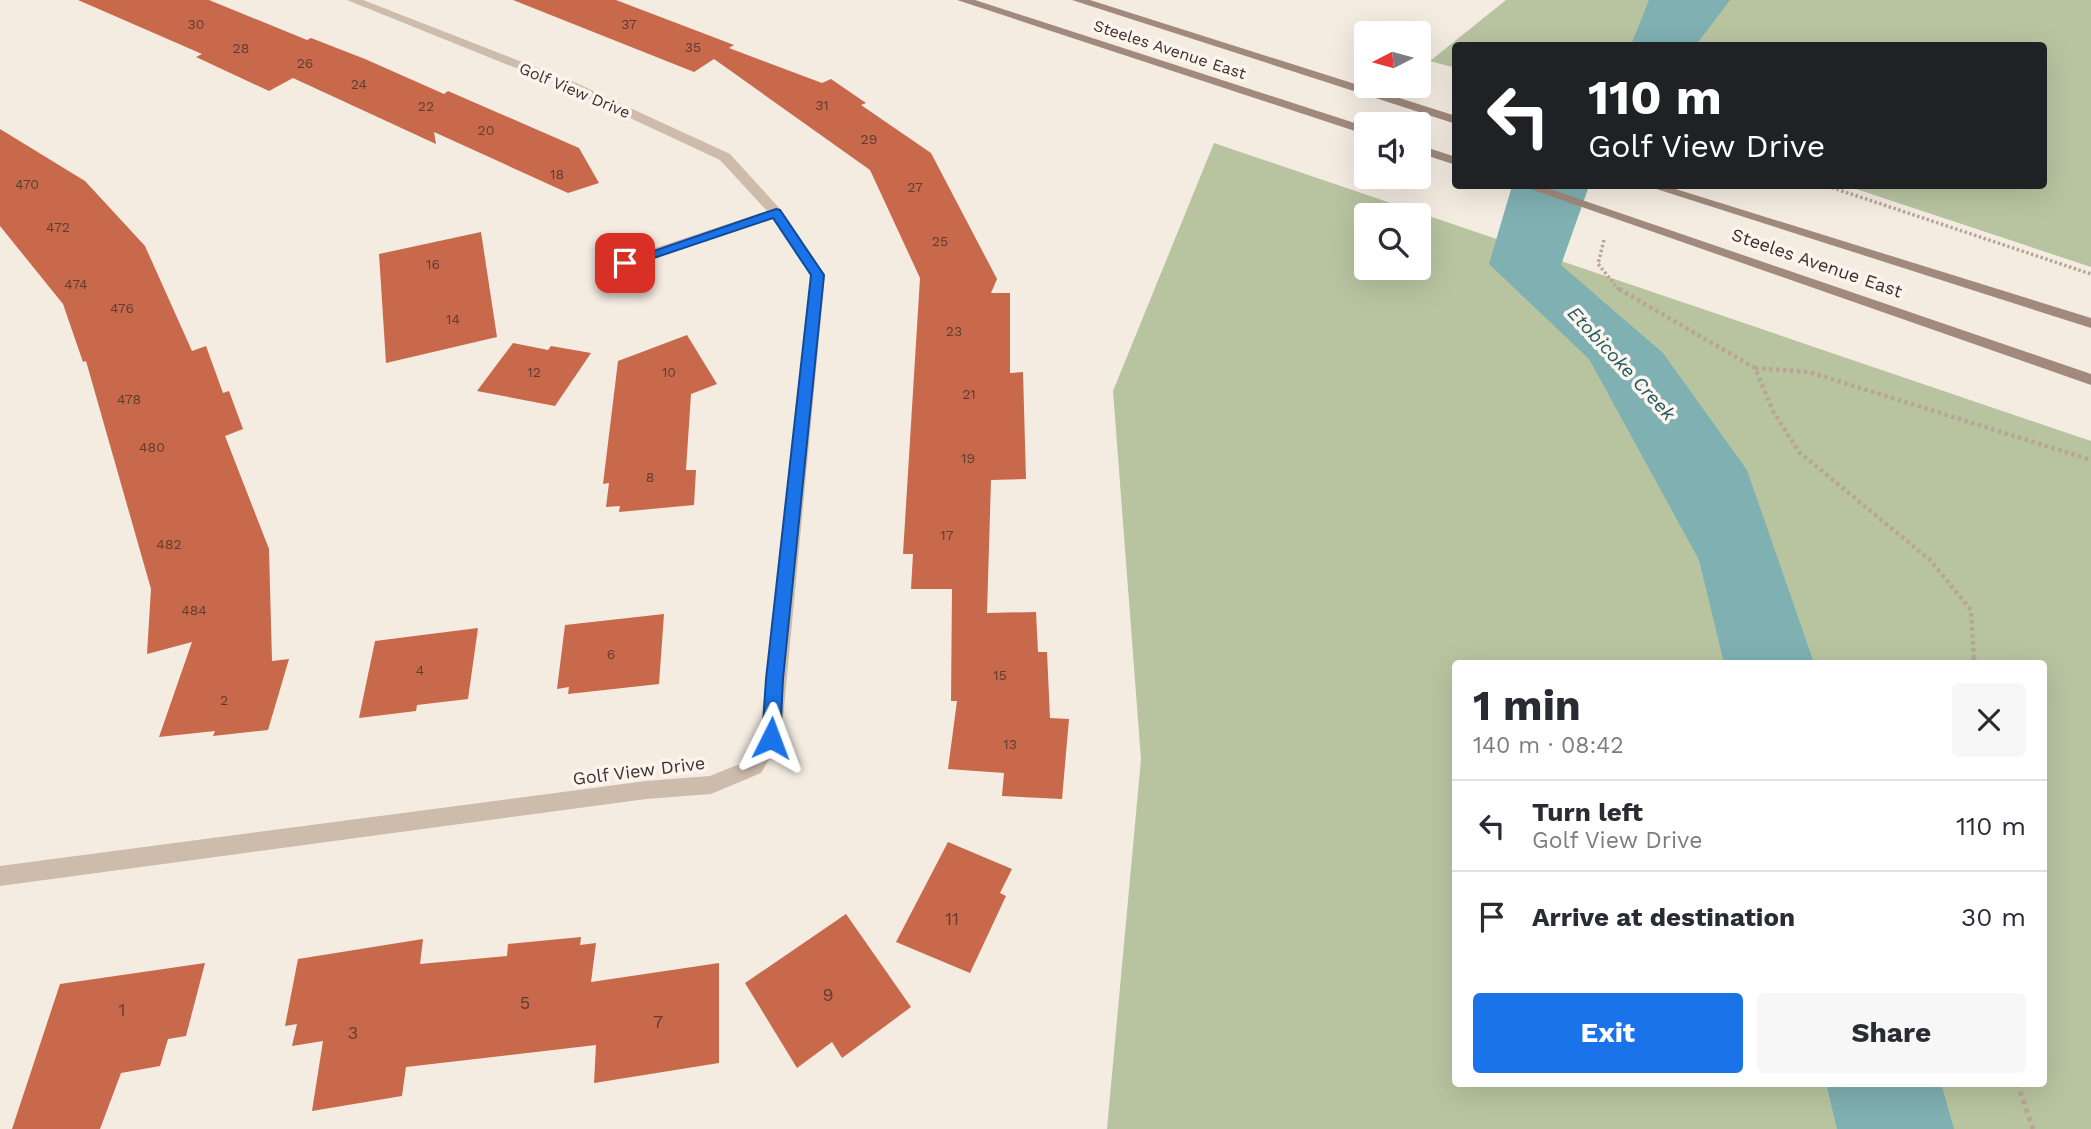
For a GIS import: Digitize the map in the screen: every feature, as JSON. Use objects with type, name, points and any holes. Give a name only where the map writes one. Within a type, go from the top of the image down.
[{"type":"main road","name":"Steeles Avenue East","points":[[963,0],[1354,127]]},
{"type":"main road","name":"Steeles Avenue East","points":[[1078,0],[1452,119]]},
{"type":"main road","points":[[1431,153],[1452,160]]},
{"type":"main road","name":"Steeles Avenue East","points":[[1538,189],[1724,251],[2091,380]]},
{"type":"main road","name":"Steeles Avenue East","points":[[1663,189],[2091,323]]},
{"type":"street","name":"Golf View Drive","points":[[0,876],[632,792],[711,785],[754,767],[771,738],[774,679],[818,275],[776,213],[725,157],[572,86],[353,0]]},
{"type":"street","points":[[600,271],[776,213]]},
{"type":"path","points":[[1837,189],[2091,274]]},
{"type":"path","points":[[1608,234],[1601,246],[1598,264],[1623,294],[1755,368],[1809,373],[2091,460]]},
{"type":"path","points":[[1755,368],[1773,411],[1800,452],[1930,560],[1971,610],[1975,660]]},
{"type":"path","points":[[2018,1087],[2033,1129]]},
{"type":"green space","points":[[1506,0],[2091,0],[2091,267],[1856,189],[2047,189],[2047,42],[1454,42]]},
{"type":"green space","points":[[1452,43],[1452,67],[1432,59]]},
{"type":"green space","points":[[1214,143],[1391,203],[1354,203],[1354,280],[1431,280],[1431,217],[2091,441],[2091,1129],[1107,1129],[1141,759],[1113,391]]},
{"type":"water","points":[[1649,0],[1730,0],[1698,42],[1632,42]]},
{"type":"water","name":"Etobicoke Creek","points":[[1511,189],[1588,189],[1561,265],[1663,353],[1747,470],[1813,660],[1723,660],[1699,560],[1589,359],[1489,264]]},
{"type":"water","points":[[1827,1087],[1942,1087],[1954,1129],[1837,1129]]},
{"type":"building","points":[[78,0],[209,0],[307,40],[311,38],[365,59],[444,94],[448,91],[579,148],[599,183],[568,193],[434,132],[436,144],[293,78],[269,91],[196,57],[202,54]]},
{"type":"building","points":[[513,0],[616,0],[734,45],[729,48],[822,83],[831,79],[866,103],[861,105],[931,153],[997,279],[991,293],[1010,293],[1010,373],[1023,372],[1026,479],[991,480],[987,613],[1036,612],[1038,652],[1047,652],[1050,718],[1069,719],[1062,799],[1002,796],[1004,773],[948,769],[957,701],[951,701],[952,589],[911,589],[913,554],[903,554],[920,278],[870,170],[714,59],[694,72]]},
{"type":"building","points":[[0,129],[85,181],[145,246],[192,351],[206,346],[223,393],[229,391],[243,429],[225,436],[269,549],[272,661],[289,659],[268,730],[213,736],[215,731],[159,737],[192,642],[147,654],[151,589],[86,361],[83,362],[63,304],[0,226]]},
{"type":"building","points":[[481,232],[497,337],[386,363],[379,254]]},
{"type":"building","points":[[687,335],[717,384],[691,394],[686,470],[696,470],[694,505],[619,512],[620,506],[606,507],[609,483],[603,484],[618,361]]},
{"type":"building","points":[[513,343],[548,350],[551,346],[591,353],[555,406],[477,391]]},
{"type":"building","points":[[664,614],[659,684],[568,694],[569,687],[557,689],[565,625]]},
{"type":"building","points":[[478,628],[468,699],[417,705],[416,711],[359,718],[375,641]]},
{"type":"building","points":[[948,842],[1012,869],[1000,893],[1006,896],[970,973],[896,942]]},
{"type":"building","points":[[846,914],[911,1007],[842,1058],[832,1042],[797,1068],[745,983]]},
{"type":"building","points":[[581,937],[580,945],[596,943],[591,982],[719,963],[719,1063],[594,1083],[596,1045],[406,1067],[402,1096],[312,1111],[323,1041],[292,1046],[297,1024],[285,1026],[298,959],[423,939],[420,964],[507,956],[508,944]]},
{"type":"building","points":[[205,963],[186,1036],[168,1039],[160,1066],[121,1073],[100,1129],[12,1129],[60,984]]},
{"type":"route","points":[[625,263],[776,213],[818,275],[774,679],[771,738]]}]
